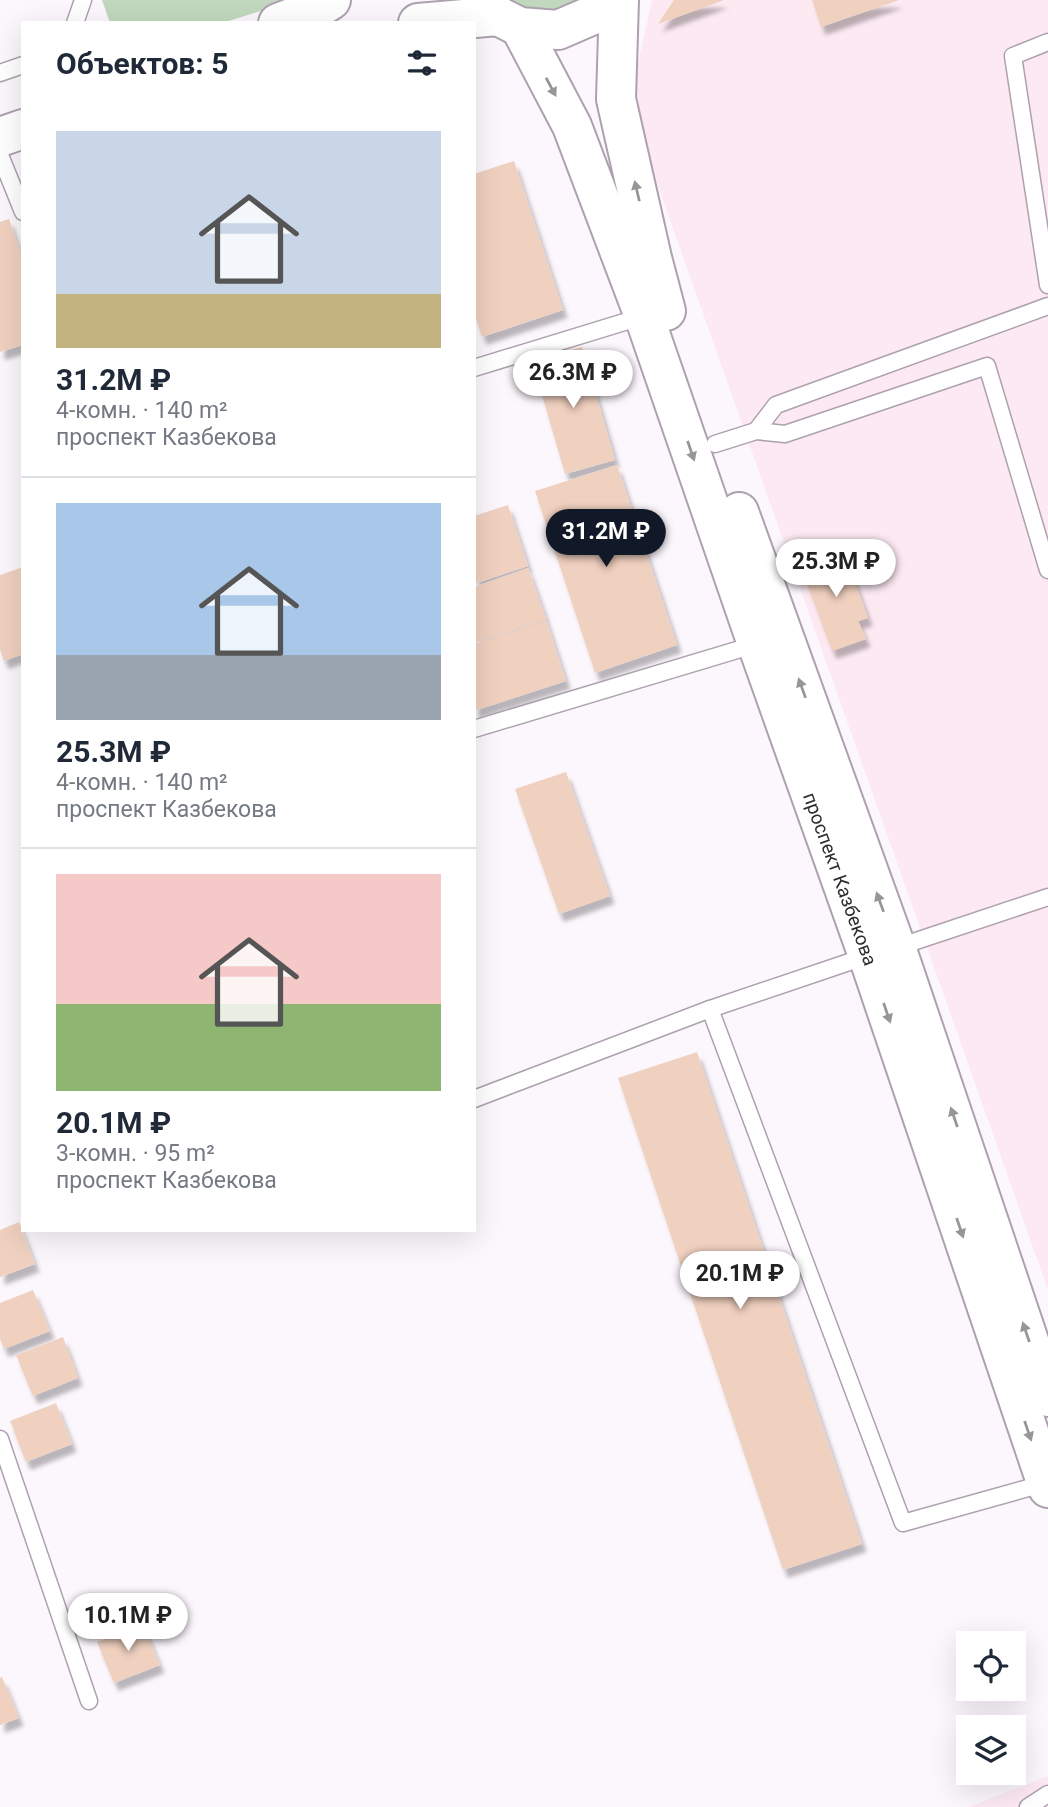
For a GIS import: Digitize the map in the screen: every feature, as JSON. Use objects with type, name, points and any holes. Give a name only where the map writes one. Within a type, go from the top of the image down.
[{"type":"highway","points":[[283,21],[331,0]]},
{"type":"highway","points":[[436,21],[500,14],[558,30],[594,14],[606,0]]},
{"type":"highway","points":[[619,0],[616,99],[640,264]]},
{"type":"highway","points":[[500,14],[572,126],[640,264]]},
{"type":"highway","points":[[0,137],[21,130]]},
{"type":"highway","points":[[0,143],[21,138]]},
{"type":"highway","name":"проспект Казбекова","points":[[640,264],[644,316],[757,644],[882,951],[1048,1397]]},
{"type":"highway","name":"проспект Казбекова","points":[[640,264],[665,307],[715,444],[882,951],[1047,1486]]},
{"type":"lane","points":[[76,21],[83,0]]},
{"type":"lane","points":[[1048,42],[1013,56],[1048,285]]},
{"type":"lane","points":[[0,73],[21,66]]},
{"type":"lane","points":[[0,155],[21,207]]},
{"type":"lane","points":[[755,431],[776,405],[1048,306]]},
{"type":"lane","points":[[476,367],[644,316]]},
{"type":"lane","points":[[715,444],[755,431],[785,434],[987,366],[1048,570]]},
{"type":"lane","points":[[476,728],[757,644]]},
{"type":"lane","points":[[476,1098],[710,1009],[1048,897]]},
{"type":"lane","points":[[710,1009],[903,1523],[1047,1486]]},
{"type":"lane","points":[[0,1439],[89,1701]]},
{"type":"lane","points":[[1028,1807],[1048,1794]]},
{"type":"shaded area","points":[[652,0],[1048,0],[1048,1290],[629,104]]},
{"type":"shaded area","points":[[1048,1776],[1048,1807],[969,1807],[1026,1785]]},
{"type":"green space","points":[[102,0],[296,0],[228,21],[109,21]]},
{"type":"green space","points":[[501,0],[591,0],[563,15],[531,15]]},
{"type":"building","points":[[674,0],[724,0],[658,24]]},
{"type":"building","points":[[812,0],[899,0],[821,27]]},
{"type":"building","points":[[514,161],[563,310],[482,337],[476,319],[476,173]]},
{"type":"building","points":[[9,219],[21,254],[21,346],[0,352],[0,222]]},
{"type":"building","points":[[582,347],[615,460],[565,474],[532,361]]},
{"type":"building","points":[[617,465],[677,645],[595,673],[535,491]]},
{"type":"building","points":[[508,505],[528,566],[476,583],[476,515]]},
{"type":"building","points":[[843,550],[868,618],[858,621],[866,639],[832,651],[800,565]]},
{"type":"building","points":[[21,568],[21,655],[4,661],[0,650],[0,575]]},
{"type":"building","points":[[528,568],[546,619],[476,642],[476,586]]},
{"type":"building","points":[[546,620],[566,681],[476,710],[476,643]]},
{"type":"building","points":[[566,772],[610,896],[559,914],[515,789]]},
{"type":"building","points":[[697,1052],[862,1544],[783,1570],[618,1078]]},
{"type":"building","points":[[19,1222],[35,1264],[0,1277],[0,1230]]},
{"type":"building","points":[[33,1290],[50,1331],[4,1349],[0,1339],[0,1303]]},
{"type":"building","points":[[63,1337],[78,1378],[33,1396],[16,1355]]},
{"type":"building","points":[[56,1403],[72,1444],[26,1462],[10,1421]]},
{"type":"building","points":[[143,1624],[160,1665],[114,1683],[97,1642]]},
{"type":"building","points":[[2,1677],[19,1718],[0,1725],[0,1678]]}]
